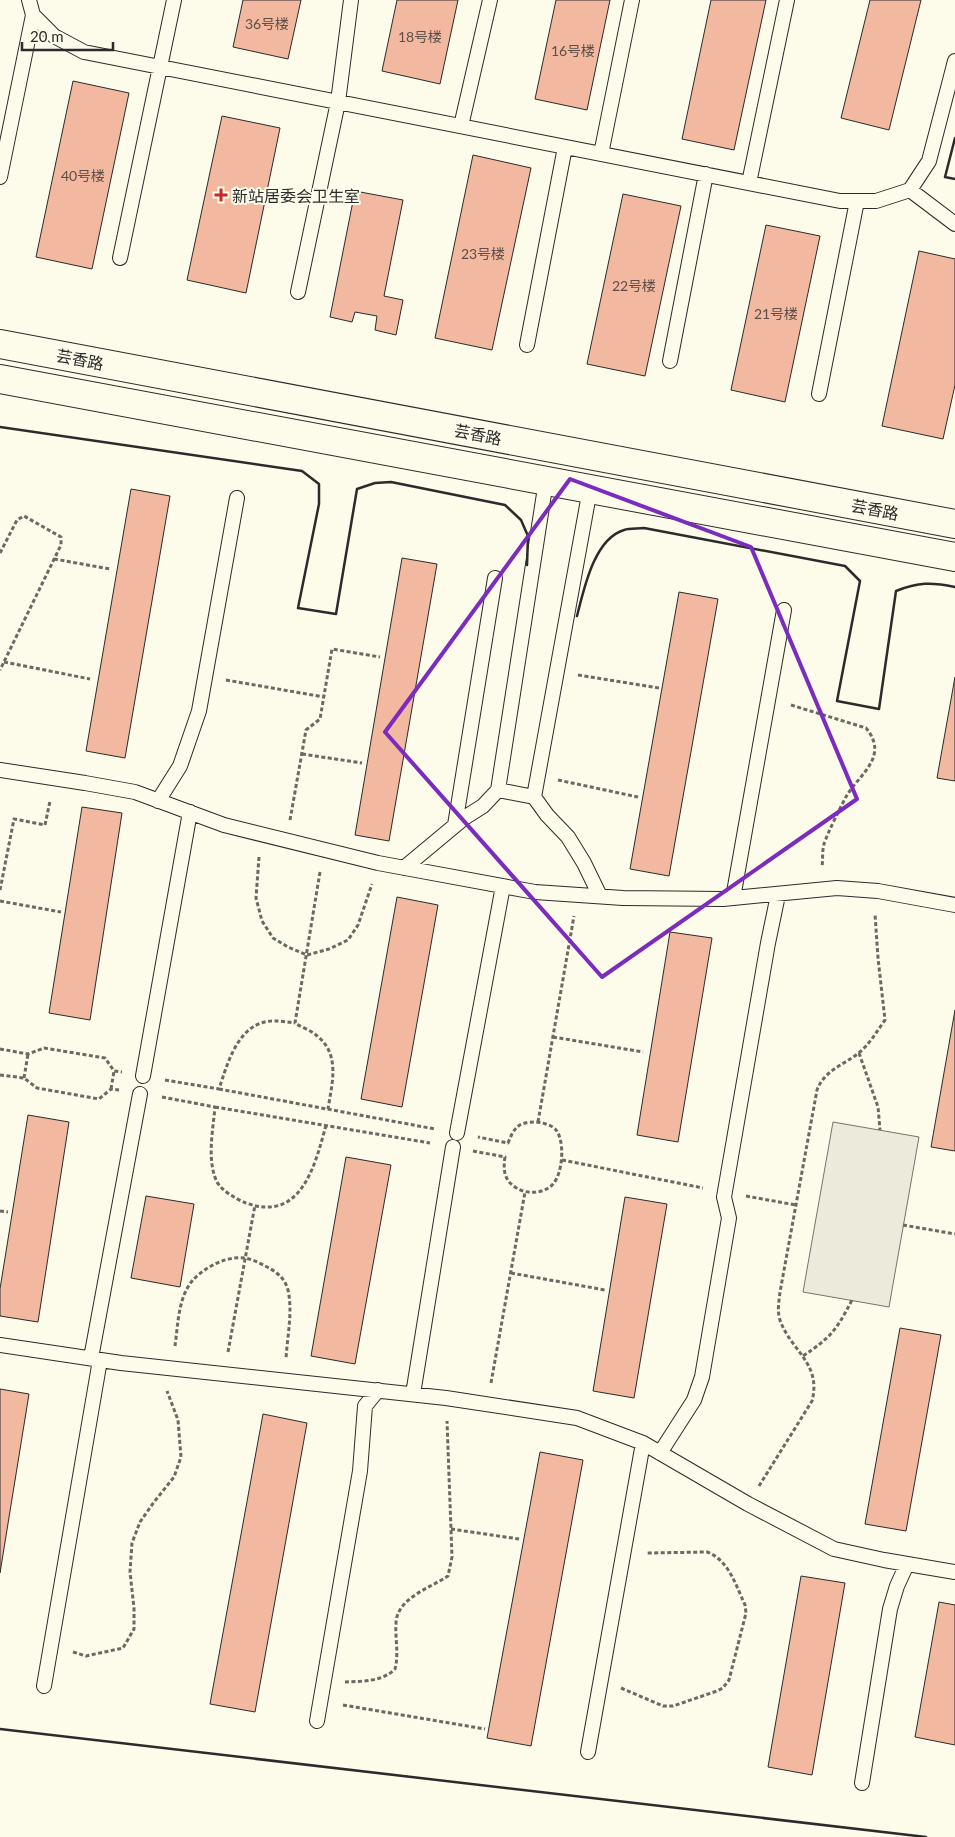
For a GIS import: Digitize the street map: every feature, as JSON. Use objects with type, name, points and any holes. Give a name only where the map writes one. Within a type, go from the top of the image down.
[{"type":"street","name":"芸香路","points":[[0,344],[955,524]]},
{"type":"street","name":"芸香路","points":[[0,379],[955,557]]},
{"type":"lane","points":[[0,177],[33,14],[29,0]]},
{"type":"lane","points":[[120,258],[174,0]]},
{"type":"lane","points":[[298,292],[338,102],[351,0]]},
{"type":"lane","points":[[461,126],[490,0]]},
{"type":"lane","points":[[601,154],[632,0]]},
{"type":"lane","points":[[749,183],[787,0]]},
{"type":"lane","points":[[33,14],[54,36],[84,52],[840,201],[876,201],[910,190],[929,161],[955,60]]},
{"type":"lane","points":[[528,345],[565,147]]},
{"type":"lane","points":[[670,361],[706,174]]},
{"type":"lane","points":[[910,190],[955,224]]},
{"type":"lane","points":[[819,394],[857,201]]},
{"type":"lane","points":[[404,868],[455,825],[482,806],[498,790],[546,481]]},
{"type":"lane","points":[[534,797],[590,489]]},
{"type":"lane","points":[[158,801],[180,766],[200,710],[237,498]]},
{"type":"lane","points":[[455,825],[495,578]]},
{"type":"lane","points":[[733,898],[784,610]]},
{"type":"lane","points":[[0,770],[135,792],[224,825],[378,863],[535,892],[633,898],[733,898],[836,888],[878,891],[955,905]]},
{"type":"lane","points":[[498,790],[534,797],[547,815],[568,836],[600,896]]},
{"type":"lane","points":[[143,1076],[190,812]]},
{"type":"lane","points":[[457,1133],[503,886]]},
{"type":"lane","points":[[660,1453],[694,1400],[702,1378],[729,1218],[724,1197],[766,952],[778,894]]},
{"type":"lane","points":[[44,1686],[95,1359],[140,1094]]},
{"type":"lane","points":[[413,1394],[453,1147]]},
{"type":"lane","points":[[0,1345],[164,1368],[446,1398],[578,1418],[643,1443],[748,1504],[834,1549],[955,1572]]},
{"type":"lane","points":[[317,1721],[360,1471],[365,1406],[378,1390]]},
{"type":"lane","points":[[588,1752],[643,1443]]},
{"type":"lane","points":[[862,1783],[890,1608],[907,1564]]},
{"type":"path","points":[[0,553],[17,520],[24,516],[61,537],[61,545],[0,670]]},
{"type":"path","points":[[54,558],[110,569]]},
{"type":"path","points":[[286,840],[306,730],[320,719],[332,649],[380,657]]},
{"type":"path","points":[[4,662],[90,679]]},
{"type":"path","points":[[557,672],[658,688]]},
{"type":"path","points":[[206,676],[324,697]]},
{"type":"path","points":[[768,698],[866,728],[872,735],[874,747],[873,758],[869,768],[848,794],[824,844],[821,890]]},
{"type":"path","points":[[302,754],[362,764]]},
{"type":"path","points":[[537,776],[638,796]]},
{"type":"path","points":[[0,890],[14,819],[45,825],[54,778]]},
{"type":"path","points":[[261,834],[256,898],[262,921],[273,938],[288,948],[308,954],[329,950],[348,940],[358,925],[378,863]]},
{"type":"path","points":[[324,850],[295,1023],[317,1035],[329,1051],[334,1068],[328,1109]]},
{"type":"path","points":[[748,1504],[812,1401],[815,1389],[815,1380],[803,1356],[780,1320],[778,1310],[780,1292],[817,1090],[821,1080],[859,1053],[870,1042],[885,1020],[876,928],[875,909],[878,891]]},
{"type":"path","points":[[538,1122],[578,895]]},
{"type":"path","points":[[0,902],[61,912]]},
{"type":"path","points":[[553,1037],[643,1052]]},
{"type":"path","points":[[859,1053],[878,1107],[880,1130]]},
{"type":"path","points":[[24,1078],[28,1054]]},
{"type":"path","points":[[0,1075],[24,1078],[37,1088],[99,1099],[112,1089],[114,1071]]},
{"type":"path","points":[[112,1089],[505,1157],[504,1166],[507,1181],[517,1189],[529,1193],[544,1191],[554,1183],[562,1160],[561,1137],[558,1132],[555,1128],[538,1122],[522,1122],[513,1131],[508,1143],[219,1089]]},
{"type":"path","points":[[215,1107],[212,1154],[217,1181],[226,1192],[244,1202],[255,1205],[281,1206],[297,1194],[317,1159],[326,1125]]},
{"type":"path","points":[[562,1160],[796,1205]]},
{"type":"path","points":[[487,1404],[525,1192]]},
{"type":"path","points":[[224,1374],[255,1205]]},
{"type":"path","points":[[0,1211],[8,1212]]},
{"type":"path","points":[[904,1225],[955,1234]]},
{"type":"path","points":[[51,1646],[86,1656],[124,1648],[134,1629],[130,1572],[132,1543],[140,1522],[174,1477],[181,1457],[178,1420],[164,1368],[183,1300],[192,1281],[203,1270],[219,1262],[234,1258],[245,1258],[276,1272],[284,1280],[290,1303],[284,1380]]},
{"type":"path","points":[[511,1273],[605,1290]]},
{"type":"path","points":[[803,1356],[825,1341],[834,1332],[852,1300]]},
{"type":"path","points":[[324,1683],[367,1681],[383,1678],[395,1669],[397,1660],[396,1621],[398,1612],[410,1598],[448,1576],[452,1557],[446,1398]]},
{"type":"path","points":[[451,1529],[519,1539]]},
{"type":"path","points":[[601,1683],[626,1689],[664,1706],[673,1706],[724,1688],[729,1680],[746,1613],[745,1605],[725,1563],[717,1555],[707,1552],[624,1553]]},
{"type":"path","points":[[321,1701],[485,1729]]},
{"type":"highlighted area","points":[[570,479],[751,547],[857,799],[602,977],[385,732]]},
{"type":"shaded area","points":[[833,1122],[919,1137],[889,1307],[803,1292]]},
{"type":"building","points":[[243,0],[301,0],[288,59],[233,47]]},
{"type":"building","points":[[397,0],[458,0],[440,84],[382,71]]},
{"type":"building","points":[[556,0],[610,0],[587,110],[535,99]]},
{"type":"building","points":[[711,0],[766,0],[734,150],[682,139]]},
{"type":"building","points":[[870,0],[921,0],[889,130],[841,118]]},
{"type":"building","points":[[73,81],[129,93],[92,269],[36,257]]},
{"type":"building","points":[[222,116],[280,128],[246,293],[187,280]]},
{"type":"building","points":[[473,155],[531,168],[492,350],[435,338]]},
{"type":"building","points":[[355,191],[403,200],[384,296],[403,300],[396,335],[375,330],[377,316],[355,312],[352,322],[330,317]]},
{"type":"building","points":[[623,194],[681,206],[645,376],[587,364]]},
{"type":"building","points":[[766,225],[820,236],[785,402],[731,390]]},
{"type":"building","points":[[919,251],[955,259],[955,385],[943,439],[882,426]]},
{"type":"building","points":[[131,489],[170,496],[125,758],[86,751]]},
{"type":"building","points":[[402,558],[437,564],[389,841],[355,835]]},
{"type":"building","points":[[679,592],[718,599],[669,876],[630,869]]},
{"type":"building","points":[[955,677],[955,781],[937,778]]},
{"type":"building","points":[[82,807],[122,813],[90,1020],[49,1013]]},
{"type":"building","points":[[397,897],[438,905],[402,1107],[361,1099]]},
{"type":"building","points":[[670,932],[712,938],[678,1142],[637,1135]]},
{"type":"building","points":[[955,1010],[955,1151],[931,1147]]},
{"type":"building","points":[[28,1115],[69,1122],[38,1322],[0,1316],[0,1289]]},
{"type":"building","points":[[346,1157],[391,1165],[355,1364],[311,1356]]},
{"type":"building","points":[[146,1196],[194,1204],[180,1287],[131,1278]]},
{"type":"building","points":[[625,1197],[667,1204],[634,1398],[593,1391]]},
{"type":"building","points":[[900,1328],[941,1335],[906,1531],[865,1524]]},
{"type":"building","points":[[0,1389],[29,1394],[0,1573]]},
{"type":"building","points":[[263,1414],[307,1423],[255,1712],[210,1704]]},
{"type":"building","points":[[540,1452],[583,1460],[531,1746],[487,1738]]},
{"type":"building","points":[[801,1576],[845,1583],[812,1775],[768,1767]]},
{"type":"building","points":[[939,1602],[955,1605],[955,1745],[915,1737]]},
{"type":"wall","points":[[955,138],[945,177],[955,179]]},
{"type":"wall","points":[[0,427],[302,471],[319,484],[319,504],[298,608],[336,614],[357,489],[375,483],[391,482],[505,505],[521,520],[528,536],[527,565]]},
{"type":"wall","points":[[577,616],[587,579],[598,554],[605,543],[614,535],[626,529],[644,528],[845,566],[860,581],[837,701],[879,709],[896,591],[925,584],[955,587]]},
{"type":"wall","points":[[0,1729],[926,1837]]},
{"type":"place","name":"新站居委会卫生室","points":[[221,195]]}]
